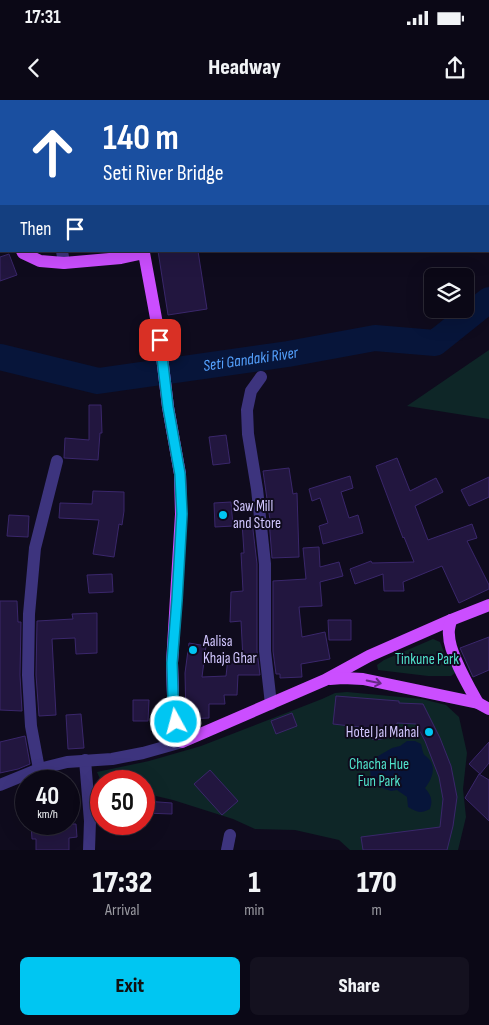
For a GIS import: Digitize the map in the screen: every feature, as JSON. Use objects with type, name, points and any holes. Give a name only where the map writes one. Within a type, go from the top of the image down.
[{"type":"main road","points":[[22,252],[40,261],[63,257],[121,258],[144,252],[160,340],[168,407],[180,474],[182,514],[172,663],[175,713],[182,742],[326,680],[369,656],[489,605]]},
{"type":"main road","points":[[451,620],[448,636],[453,654],[462,674],[484,706]]},
{"type":"main road","points":[[326,680],[344,678],[363,679],[484,706]]},
{"type":"street","points":[[261,377],[251,391],[247,410],[248,434],[257,489],[264,564],[265,651],[271,704]]},
{"type":"street","points":[[39,769],[31,726],[28,675],[29,614],[35,548],[56,461]]},
{"type":"street","points":[[0,784],[39,769],[67,762],[112,759],[143,754],[182,742]]},
{"type":"street","points":[[85,760],[90,821],[89,850]]},
{"type":"street","points":[[227,850],[230,835]]},
{"type":"green space","points":[[489,350],[489,419],[407,406]]},
{"type":"green space","name":"Tinkune Park","points":[[433,639],[440,642],[445,655],[455,669],[455,673],[451,676],[428,676],[378,670],[377,665],[384,660]]},
{"type":"green space","name":"Chacha Hue Fun Park","points":[[347,692],[422,699],[446,705],[459,717],[467,753],[463,789],[466,817],[458,850],[350,850],[339,840],[295,830],[255,829],[233,819],[156,796],[155,770],[106,770],[149,761],[201,746],[335,693]]},
{"type":"water","points":[[407,741],[415,741],[421,744],[424,754],[431,762],[433,769],[430,781],[425,788],[431,798],[431,806],[430,809],[424,812],[408,807],[407,797],[397,790],[391,791],[378,786],[370,775],[373,759]]},
{"type":"building","points":[[158,252],[198,252],[207,309],[168,315]]},
{"type":"building","points":[[9,254],[17,275],[0,281],[0,257]]},
{"type":"building","points":[[89,405],[101,405],[102,433],[100,433],[98,460],[64,458],[65,438],[89,440]]},
{"type":"building","points":[[226,435],[230,463],[213,465],[209,437]]},
{"type":"building","points":[[397,458],[410,491],[436,478],[443,492],[415,506],[428,540],[472,524],[477,538],[467,541],[489,585],[489,589],[459,603],[442,566],[403,582],[404,591],[384,591],[383,574],[355,584],[350,569],[371,561],[372,563],[414,562],[376,466]]},
{"type":"building","points":[[289,468],[293,494],[297,493],[299,557],[272,558],[270,520],[263,471]]},
{"type":"building","points":[[350,476],[353,488],[341,492],[349,518],[358,515],[363,533],[323,544],[319,526],[328,523],[320,498],[312,501],[309,489]]},
{"type":"building","points":[[489,477],[489,497],[469,506],[461,490]]},
{"type":"building","points":[[93,491],[124,492],[122,525],[119,524],[114,557],[93,554],[99,520],[59,518],[60,503],[92,504]]},
{"type":"building","name":"Saw Mill and Store","points":[[231,502],[233,526],[215,527],[214,503]]},
{"type":"building","points":[[9,515],[29,516],[28,537],[7,536]]},
{"type":"building","points":[[252,521],[257,564],[257,651],[260,675],[238,675],[237,695],[224,695],[225,704],[209,704],[209,718],[186,719],[185,673],[189,643],[206,646],[202,677],[226,676],[228,658],[243,659],[241,621],[230,622],[231,592],[243,591],[241,553],[244,553],[242,522]]},
{"type":"building","points":[[319,547],[320,567],[339,562],[343,576],[320,582],[322,606],[299,607],[302,637],[325,632],[330,659],[301,664],[302,677],[280,678],[280,674],[276,674],[273,651],[273,581],[306,579],[303,548]]},
{"type":"building","points":[[112,574],[113,592],[89,593],[87,575]]},
{"type":"building","points":[[0,601],[17,601],[18,622],[21,622],[20,675],[22,711],[0,710]]},
{"type":"building","points":[[97,613],[97,653],[76,654],[75,638],[52,639],[56,715],[39,716],[36,675],[37,621],[73,619],[72,614]]},
{"type":"building","points":[[328,620],[351,620],[351,640],[329,640]]},
{"type":"building","points":[[489,637],[489,670],[473,677],[460,648]]},
{"type":"building","points":[[336,696],[423,704],[451,766],[457,797],[447,850],[363,850],[361,837],[440,827],[443,799],[439,777],[416,724],[397,723],[396,732],[386,738],[375,740],[363,735],[359,727],[333,724]]},
{"type":"building","points":[[133,700],[149,700],[148,721],[133,721]]},
{"type":"building","points":[[292,713],[297,726],[276,734],[271,721]]},
{"type":"building","points":[[81,714],[84,748],[68,749],[66,715]]},
{"type":"building","points":[[25,736],[30,764],[0,773],[0,742]]},
{"type":"building","points":[[489,742],[489,763],[480,774],[469,764]]},
{"type":"building","points":[[210,770],[238,801],[222,815],[194,784]]},
{"type":"building","points":[[479,774],[489,780],[489,821],[465,798]]},
{"type":"building","points":[[155,802],[172,803],[172,814],[155,813]]},
{"type":"building","points":[[32,835],[77,835],[77,837],[69,838],[69,850],[36,850],[36,839],[32,839]]},
{"type":"waterway","name":"Seti Gandaki River","points":[[0,357],[98,381],[288,354],[375,338],[435,343],[489,300]]},
{"type":"place","name":"Saw Mill and Store","points":[[223,515]]},
{"type":"place","name":"Aalisa Khaja Ghar","points":[[193,650]]},
{"type":"place","name":"Hotel Jal Mahal","points":[[429,732]]},
{"type":"route","points":[[160,340],[168,407],[180,474],[182,514],[172,663],[176,722]]}]
